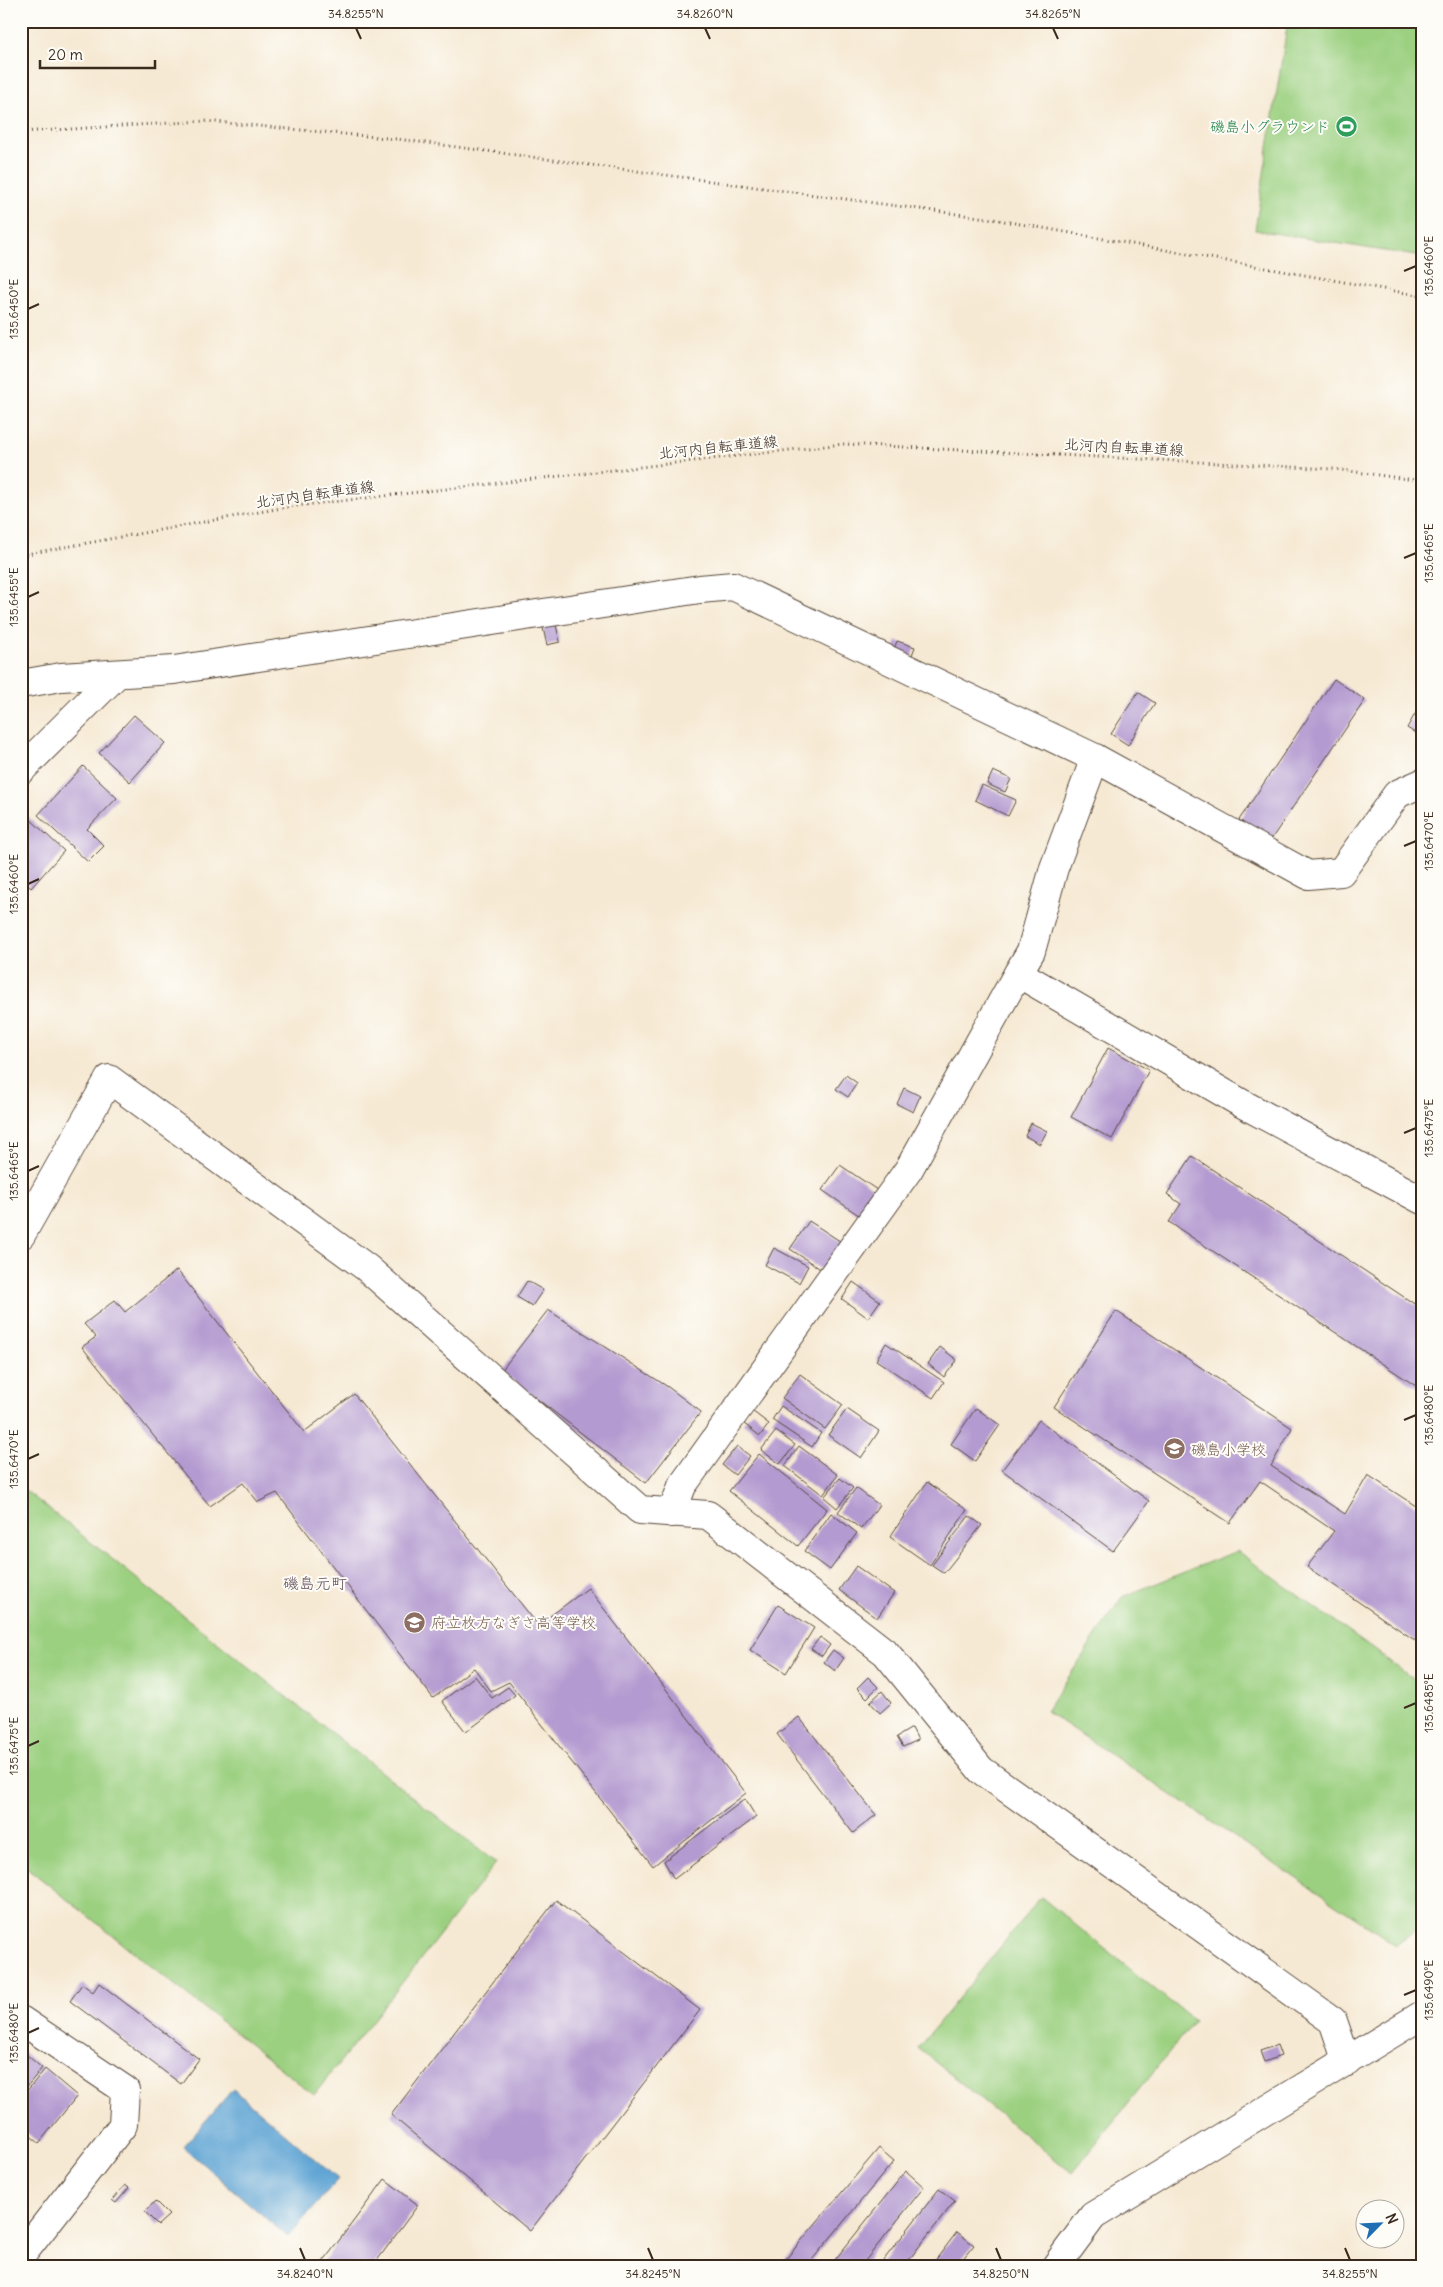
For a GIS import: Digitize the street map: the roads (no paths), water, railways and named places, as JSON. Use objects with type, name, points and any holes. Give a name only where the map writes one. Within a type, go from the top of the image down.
[{"type":"street","points":[[21,684],[61,677],[174,670],[700,589],[733,586],[1095,758],[1308,875],[1340,872],[1398,794],[1422,783]]},
{"type":"street","points":[[21,770],[117,674]]},
{"type":"street","points":[[672,1513],[682,1486],[909,1169],[1031,951],[1054,868],[1095,758]]},
{"type":"street","points":[[1018,973],[1241,1104],[1422,1200]]},
{"type":"street","points":[[21,1235],[109,1079],[367,1268],[640,1510],[708,1516],[886,1654],[981,1770],[1333,2021],[1347,2062]]},
{"type":"street","points":[[1056,2266],[1093,2216],[1422,2015]]},
{"type":"street","points":[[21,2020],[125,2090],[123,2124],[21,2256]]},
{"type":"water","points":[[233,2089],[338,2179],[288,2237],[183,2147]]},
{"type":"place","name":"磯島小グラウンド","points":[[1346,126]]},
{"type":"place","name":"磯島小学校","points":[[1175,1449]]},
{"type":"place","name":"府立枚方なぎさ高等学校","points":[[415,1622]]},
{"type":"district","name":"磯島元町","points":[[315,1583]]}]
